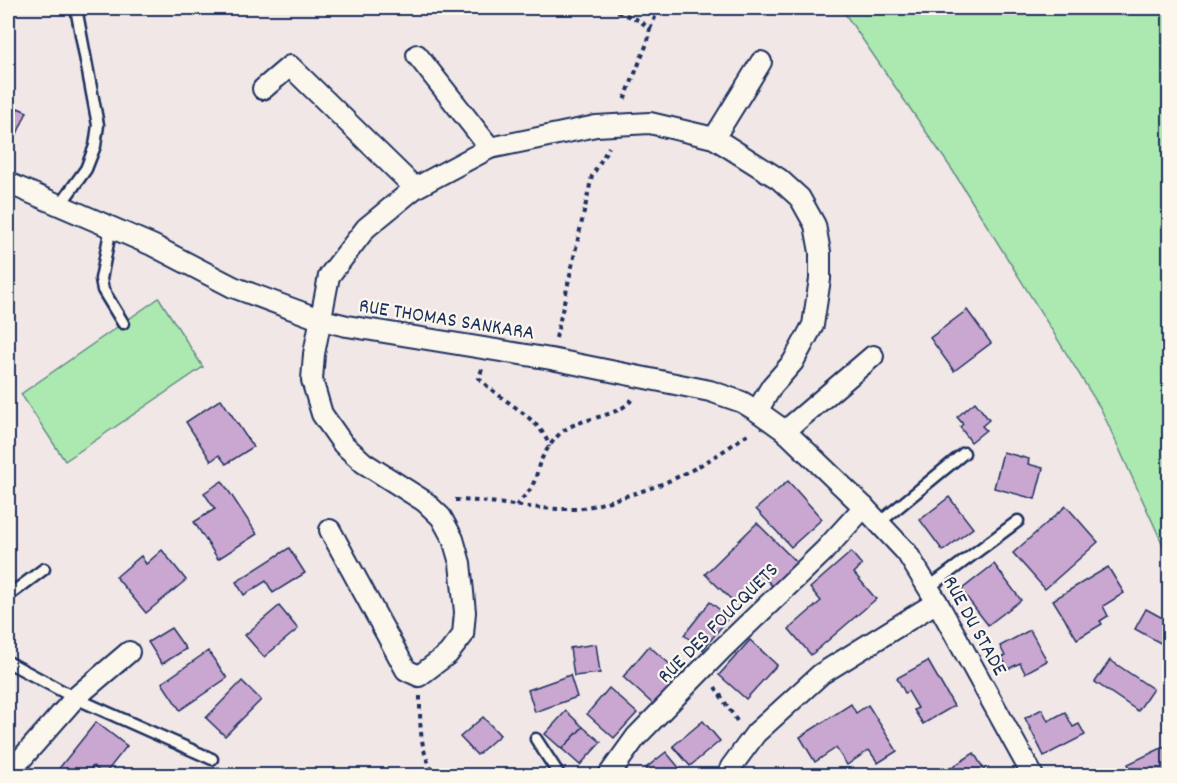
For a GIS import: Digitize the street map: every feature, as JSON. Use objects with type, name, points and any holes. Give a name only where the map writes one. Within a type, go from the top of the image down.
[{"type":"street","points":[[417,55],[490,148]]},
{"type":"street","points":[[714,138],[761,62]]},
{"type":"street","points":[[263,89],[290,66],[416,188]]},
{"type":"street","points":[[330,530],[406,670],[419,676],[448,654],[463,635],[465,612],[460,563],[453,539],[438,514],[424,501],[364,463],[343,444],[332,430],[322,414],[312,380],[314,354],[329,276],[366,228],[416,188],[490,148],[596,126],[650,123],[714,138],[779,179],[800,198],[815,225],[817,234],[820,279],[813,325],[793,362],[772,386],[762,414]]},
{"type":"street","name":"RUE THOMAS SANKARA","points":[[8,183],[152,245],[233,287],[322,320],[551,359],[710,391],[742,402],[785,431],[864,507]]},
{"type":"street","points":[[785,431],[873,356]]},
{"type":"street","name":"RUE DU STADE","points":[[864,507],[907,553],[933,595],[1033,776]]},
{"type":"street","name":"RUE DES FOUCQUETS","points":[[608,776],[636,737],[816,558],[864,507]]},
{"type":"street","points":[[728,776],[731,767],[756,733],[821,674],[933,595]]},
{"type":"street","points":[[8,774],[75,698],[129,652]]},
{"type":"lane","points":[[60,205],[86,168],[98,125],[76,8]]},
{"type":"lane","points":[[111,227],[101,279],[103,290],[123,323]]},
{"type":"lane","points":[[879,523],[964,453]]},
{"type":"lane","points":[[933,595],[1018,521]]},
{"type":"lane","points":[[8,596],[44,569]]},
{"type":"lane","points":[[8,662],[75,698],[212,759]]},
{"type":"lane","points":[[536,739],[560,776]]},
{"type":"path","points":[[609,8],[640,21],[650,29]]},
{"type":"path","points":[[551,359],[591,176],[609,147],[625,97],[659,8]]},
{"type":"path","points":[[485,349],[479,378],[488,388],[532,422],[548,440],[549,448]]},
{"type":"path","points":[[516,507],[533,487],[540,463],[549,448],[567,428],[615,411],[631,401],[641,377]]},
{"type":"path","points":[[438,514],[454,500],[516,507],[572,509],[646,491],[712,460],[762,414]]},
{"type":"path","points":[[703,668],[738,722],[743,751]]},
{"type":"path","points":[[419,676],[422,740],[430,768],[436,776]]},
{"type":"green space","points":[[841,8],[1169,8],[1169,558],[1101,409],[953,171]]},
{"type":"green space","points":[[159,298],[203,367],[65,461],[21,394]]},
{"type":"building","points":[[18,108],[27,112],[17,134],[8,129]]},
{"type":"building","points":[[967,310],[991,343],[954,371],[930,338]]},
{"type":"building","points":[[221,399],[253,447],[226,464],[219,455],[211,461],[186,422]]},
{"type":"building","points":[[975,402],[989,420],[982,426],[986,430],[971,442],[960,427],[963,424],[957,417]]},
{"type":"building","points":[[1003,452],[1029,459],[1028,464],[1043,468],[1035,499],[994,488]]},
{"type":"building","points":[[222,481],[257,534],[218,559],[194,522],[215,509],[204,493]]},
{"type":"building","points":[[788,481],[822,519],[791,547],[756,509]]},
{"type":"building","points":[[949,497],[973,528],[943,551],[920,520]]},
{"type":"building","points":[[1066,506],[1098,542],[1045,589],[1013,553]]},
{"type":"building","points":[[757,523],[799,565],[775,589],[766,579],[738,606],[705,574]]},
{"type":"building","points":[[289,548],[305,573],[273,593],[266,581],[244,595],[236,582]]},
{"type":"building","points":[[162,550],[186,580],[146,613],[116,577],[141,556],[146,564]]},
{"type":"building","points":[[851,552],[862,565],[854,573],[876,599],[811,655],[789,629],[821,601],[810,588]]},
{"type":"building","points":[[994,564],[1021,600],[988,625],[961,590]]},
{"type":"building","points":[[1108,567],[1124,593],[1103,606],[1108,616],[1100,621],[1102,624],[1077,639],[1053,600]]},
{"type":"building","points":[[710,602],[729,617],[703,650],[684,635]]},
{"type":"building","points":[[279,606],[298,629],[264,657],[245,635]]},
{"type":"building","points":[[1146,609],[1170,622],[1170,636],[1164,645],[1135,629]]},
{"type":"building","points":[[171,628],[186,649],[162,664],[148,642]]},
{"type":"building","points":[[1030,630],[1047,661],[1025,673],[1020,663],[1008,669],[1000,646]]},
{"type":"building","points":[[750,640],[777,665],[746,699],[719,675]]},
{"type":"building","points":[[596,644],[600,673],[574,676],[570,648]]},
{"type":"building","points":[[649,646],[681,674],[654,705],[623,677]]},
{"type":"building","points":[[208,651],[227,678],[180,710],[162,683]]},
{"type":"building","points":[[1110,660],[1153,689],[1138,711],[1095,682]]},
{"type":"building","points":[[928,661],[954,706],[923,724],[914,710],[918,708],[908,691],[905,693],[897,678]]},
{"type":"building","points":[[570,675],[577,697],[535,712],[528,690]]},
{"type":"building","points":[[242,681],[261,700],[225,736],[206,718]]},
{"type":"building","points":[[609,688],[637,713],[614,738],[587,714]]},
{"type":"building","points":[[851,704],[856,713],[868,705],[897,751],[878,763],[869,750],[847,765],[836,748],[815,762],[800,737]]},
{"type":"building","points":[[1042,709],[1048,721],[1065,712],[1073,727],[1079,724],[1085,735],[1044,756],[1025,718]]},
{"type":"building","points":[[566,711],[583,727],[562,749],[545,734]]},
{"type":"building","points":[[483,717],[500,735],[477,755],[460,737]]},
{"type":"building","points":[[703,721],[720,741],[690,766],[673,746]]},
{"type":"building","points":[[96,722],[127,746],[104,775],[93,766],[88,772],[92,776],[53,776]]},
{"type":"building","points":[[583,727],[601,742],[580,765],[562,749]]},
{"type":"building","points":[[1170,744],[1170,776],[1133,776],[1128,764]]},
{"type":"building","points":[[666,752],[686,776],[652,776],[646,768]]},
{"type":"building","points":[[974,753],[988,776],[938,776]]}]
